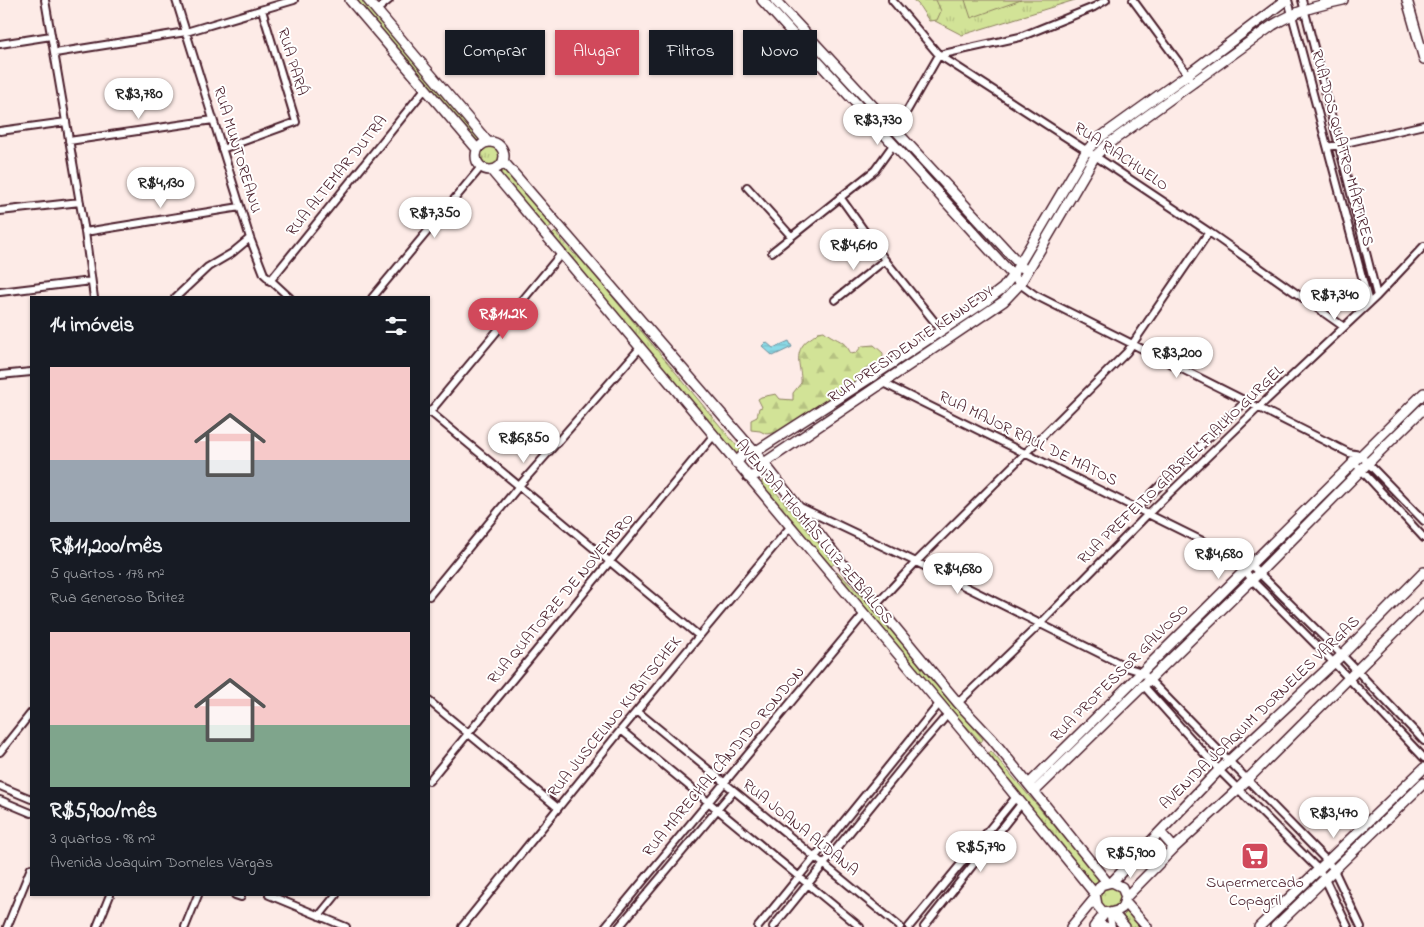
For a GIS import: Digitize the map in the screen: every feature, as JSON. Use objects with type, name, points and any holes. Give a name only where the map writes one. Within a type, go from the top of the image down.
[{"type":"street","points":[[45,0],[85,232],[94,296]]},
{"type":"street","name":"RUA MUNTOREANU","points":[[176,0],[250,238],[264,274],[288,296]]},
{"type":"street","points":[[55,53],[186,32],[294,0]]},
{"type":"street","points":[[350,0],[477,150]]},
{"type":"street","points":[[368,0],[488,141]]},
{"type":"street","points":[[377,10],[389,0]]},
{"type":"street","points":[[762,0],[790,30]]},
{"type":"street","points":[[775,0],[803,30]]},
{"type":"street","name":"RUA RIACHUELO","points":[[892,0],[940,55],[1087,150],[1344,327]]},
{"type":"street","points":[[896,130],[940,55],[1020,37],[1094,7],[1106,0]]},
{"type":"street","points":[[1133,0],[1194,83]]},
{"type":"street","name":"RUA PRESIDENTE KENNEDY","points":[[736,463],[743,455],[755,452],[942,331],[1003,288],[1013,275],[1087,150],[1102,136],[1288,0]]},
{"type":"street","name":"RUA DOS QUATRO MÁRTIRES","points":[[1288,0],[1369,303]]},
{"type":"street","name":"RUA PRESIDENTE KENNEDY","points":[[748,477],[758,474],[764,463],[1004,301],[1020,284],[1095,156],[1108,144],[1303,5],[1344,0]]},
{"type":"street","points":[[1407,0],[1424,59]]},
{"type":"street","name":"RUA DOS QUATRO MÁRTIRES","points":[[1303,5],[1340,144],[1377,296]]},
{"type":"street","name":"RUA PARÁ","points":[[222,149],[296,122],[262,10]]},
{"type":"street","points":[[0,44],[51,36]]},
{"type":"street","points":[[817,45],[1027,272]]},
{"type":"street","points":[[817,60],[1020,284],[1035,295],[1349,453],[1357,459],[1368,462],[1424,521]]},
{"type":"street","name":"RUA ALTEMAR DUTRA","points":[[270,281],[425,89]]},
{"type":"street","points":[[69,141],[213,120]]},
{"type":"street","points":[[0,130],[66,122]]},
{"type":"street","points":[[1328,148],[1424,124]]},
{"type":"street","points":[[488,141],[497,143],[503,151],[503,161],[496,169],[491,170],[481,167],[476,159],[477,150],[481,144],[488,141]]},
{"type":"street","points":[[772,252],[875,170],[893,145]]},
{"type":"street","name":"AVENIDA THOMAS LUIZ ZEBALLOS","points":[[503,161],[755,452],[876,605],[958,703],[992,739],[1110,882],[1122,887],[1126,899],[1147,927]]},
{"type":"street","points":[[374,296],[481,167]]},
{"type":"street","name":"AVENIDA THOMAS LUIZ ZEBALLOS","points":[[491,170],[966,735],[1095,896],[1098,907],[1110,913],[1125,927]]},
{"type":"street","points":[[747,187],[791,236]]},
{"type":"street","points":[[840,197],[885,260],[942,331]]},
{"type":"street","points":[[0,211],[80,202]]},
{"type":"street","points":[[85,232],[240,207]]},
{"type":"street","points":[[545,234],[557,224]]},
{"type":"street","points":[[876,605],[916,562],[1133,345],[1208,232]]},
{"type":"street","points":[[177,296],[208,267],[232,253],[250,238]]},
{"type":"street","name":"RUA PREFEITO GABRIEL FIALHO GURGEL","points":[[958,703],[1040,624],[1148,514],[1377,296],[1424,246]]},
{"type":"street","points":[[430,411],[561,254]]},
{"type":"street","points":[[835,300],[885,260]]},
{"type":"street","points":[[0,292],[91,281]]},
{"type":"street","points":[[430,595],[519,486],[640,348]]},
{"type":"street","points":[[0,375],[30,372]]},
{"type":"street","name":"RUA MAJOR RAUL DE MATOS","points":[[883,383],[1137,508],[1241,561],[1248,568],[1260,572],[1424,741]]},
{"type":"street","name":"RUA PROFESSOR GALVOSO","points":[[1029,784],[1424,392]]},
{"type":"street","name":"RUA PREFEITO GABRIEL FIALHO GURGEL","points":[[1137,508],[1245,402]]},
{"type":"street","name":"RUA PROFESSOR GALVOSO","points":[[1035,791],[1147,684],[1424,408]]},
{"type":"street","points":[[430,413],[699,636]]},
{"type":"street","name":"RUA QUATORZE DE NOVEMBRO","points":[[430,780],[714,435]]},
{"type":"street","points":[[1206,440],[1215,449]]},
{"type":"street","points":[[1357,459],[1361,470],[1424,538]]},
{"type":"street","points":[[795,504],[916,562],[1129,668],[1139,675],[1219,770],[1319,870],[1325,878],[1348,927]]},
{"type":"street","points":[[1309,507],[1316,515]]},
{"type":"street","name":"RUA JUSCELINO KUBITSCHEK","points":[[462,927],[621,730],[791,526]]},
{"type":"street","points":[[1281,535],[1289,542]]},
{"type":"street","points":[[830,573],[842,563]]},
{"type":"street","points":[[1248,568],[1252,580],[1334,662],[1424,758]]},
{"type":"street","name":"AVENIDA JOAQUIM DORNELES VARGAS","points":[[1071,927],[1095,896],[1099,887],[1110,882],[1219,770],[1342,655],[1424,572]]},
{"type":"street","points":[[1095,926],[1110,913],[1120,910],[1126,899],[1174,848],[1238,789],[1424,602]]},
{"type":"street","name":"RUA MARECHAL CÂNDIDO RONDON","points":[[605,927],[864,614]]},
{"type":"street","points":[[1191,624],[1199,632]]},
{"type":"street","points":[[1147,684],[1230,760],[1328,862],[1334,870],[1361,927]]},
{"type":"street","points":[[430,702],[558,808]]},
{"type":"street","points":[[758,927],[902,752],[939,704]]},
{"type":"street","name":"RUA JOANA ALDANA","points":[[637,711],[900,927]]},
{"type":"street","points":[[0,752],[30,714]]},
{"type":"street","points":[[773,927],[948,714]]},
{"type":"street","points":[[1390,722],[1398,714]]},
{"type":"street","points":[[1087,727],[1094,735]]},
{"type":"street","points":[[621,730],[860,927]]},
{"type":"street","points":[[966,735],[980,744],[984,744],[992,739]]},
{"type":"street","points":[[902,752],[910,758]]},
{"type":"street","points":[[1259,927],[1424,768]]},
{"type":"street","points":[[1272,915],[1277,925],[1424,784]]},
{"type":"street","points":[[0,786],[30,799]]},
{"type":"street","name":"RUA MARECHAL CÂNDIDO RONDON","points":[[619,927],[733,791]]},
{"type":"street","points":[[0,800],[30,813]]},
{"type":"street","points":[[909,927],[1018,801]]},
{"type":"street","points":[[924,927],[966,875],[1018,801]]},
{"type":"street","points":[[1384,806],[1392,814]]},
{"type":"street","points":[[1363,827],[1371,835]]},
{"type":"street","points":[[1160,832],[1174,848]]},
{"type":"street","points":[[668,852],[676,859]]},
{"type":"street","points":[[959,868],[966,875]]},
{"type":"street","points":[[8,927],[30,871]]},
{"type":"street","points":[[1297,891],[1304,899]]},
{"type":"street","points":[[97,927],[110,896]]},
{"type":"street","points":[[185,927],[198,896]]},
{"type":"street","points":[[271,896],[346,927]]},
{"type":"street","points":[[319,916],[335,896]]},
{"type":"street","points":[[628,899],[636,906]]},
{"type":"street","points":[[1342,915],[1353,910]]},
{"type":"street","points":[[1110,913],[1112,927]]},
{"type":"street","points":[[1095,926],[1106,927]]},
{"type":"green space","points":[[356,0],[364,0],[480,139],[475,142]]},
{"type":"green space","points":[[913,0],[936,0],[941,11],[937,20],[929,21],[918,4]]},
{"type":"green space","points":[[915,0],[1075,0],[962,35],[935,21]]},
{"type":"green space","points":[[965,0],[1021,0],[971,18]]},
{"type":"green space","points":[[490,144],[498,147],[501,155],[498,163],[490,166],[482,163],[479,155],[482,147]]},
{"type":"green space","points":[[504,168],[552,225],[547,229],[499,172]]},
{"type":"green space","points":[[555,232],[574,254],[577,254],[741,451],[736,455],[552,235]]},
{"type":"green space","points":[[824,331],[842,342],[851,354],[856,353],[862,346],[874,345],[883,353],[883,358],[879,363],[866,369],[858,385],[849,393],[813,412],[805,413],[806,415],[780,432],[766,434],[751,430],[751,420],[757,417],[759,408],[762,407],[758,399],[776,394],[780,399],[793,400],[793,393],[801,383],[800,350],[804,343],[818,332]]},
{"type":"green space","points":[[765,479],[835,563],[830,567],[760,483]]},
{"type":"green space","points":[[838,572],[874,609],[983,739],[981,742],[965,725],[961,725],[836,575]]},
{"type":"green space","points":[[991,751],[1102,882],[1096,886],[986,755]]},
{"type":"green space","points":[[1110,886],[1118,889],[1121,897],[1118,905],[1110,908],[1102,905],[1099,897],[1102,889]]},
{"type":"green space","points":[[1127,912],[1140,927],[1130,927],[1122,917]]},
{"type":"water","points":[[789,341],[792,347],[773,356],[762,346],[766,342],[773,348]]},
{"type":"place","name":"Supermercado Copagril","points":[[1255,856]]}]
